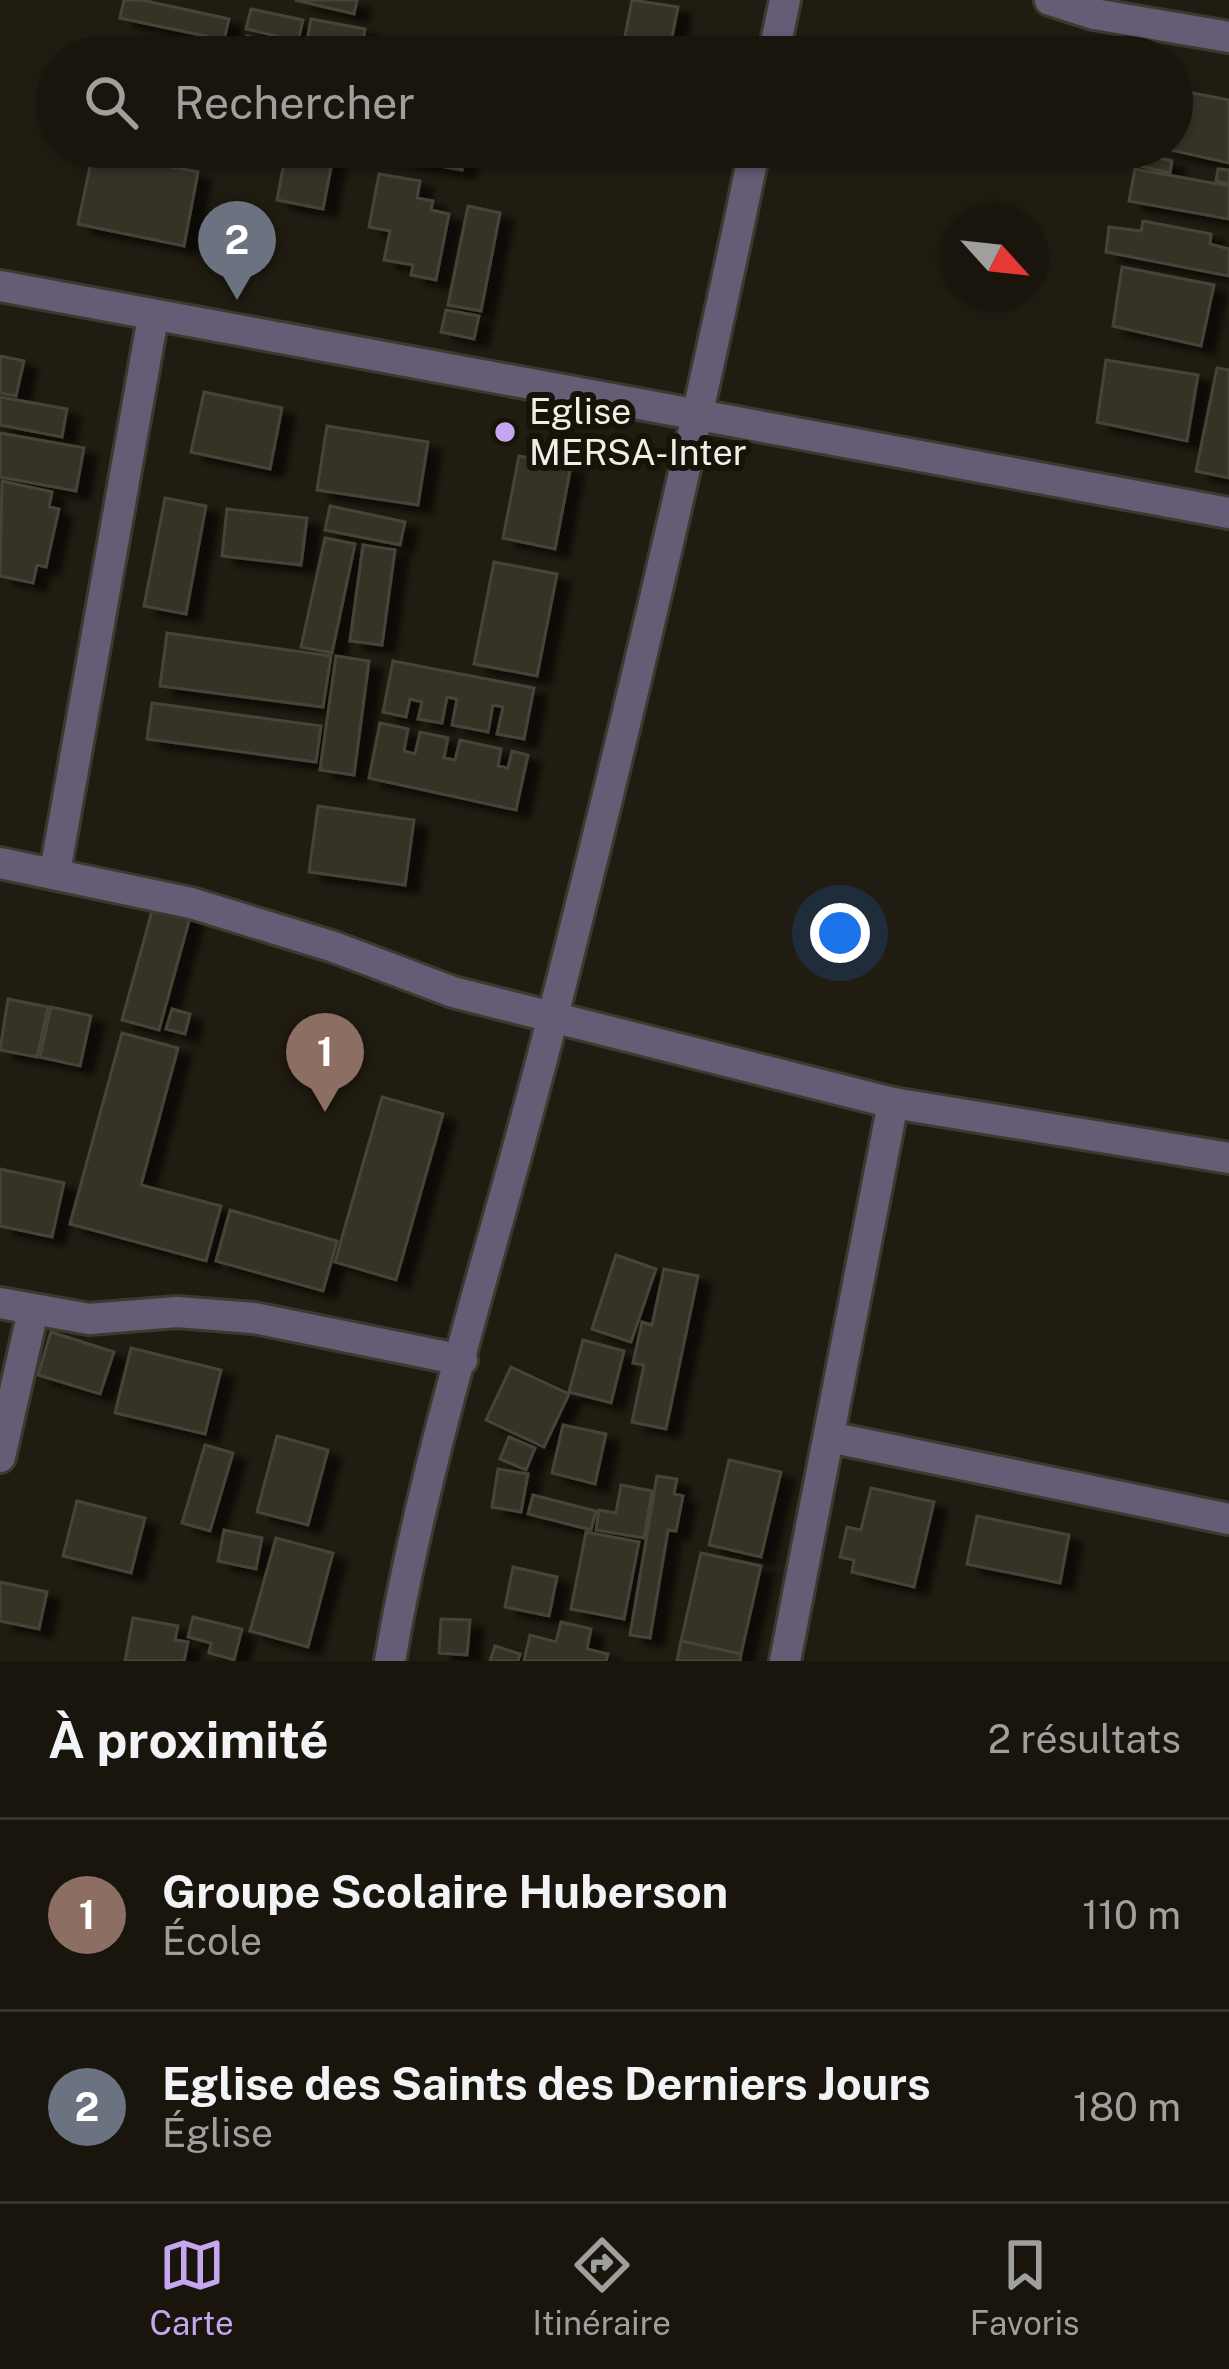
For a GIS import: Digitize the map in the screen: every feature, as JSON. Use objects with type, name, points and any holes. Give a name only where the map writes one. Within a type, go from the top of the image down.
[{"type":"street","points":[[777,36],[785,0]]},
{"type":"street","points":[[1050,0],[1094,14],[1229,37]]},
{"type":"street","points":[[390,1661],[462,1360],[552,1020],[750,168]]},
{"type":"street","points":[[0,286],[1229,513]]},
{"type":"street","points":[[55,872],[152,317]]},
{"type":"street","points":[[0,863],[190,903],[334,946],[453,992],[893,1103],[1229,1158]]},
{"type":"street","points":[[785,1661],[893,1103]]},
{"type":"street","points":[[0,1303],[89,1319],[177,1312],[254,1318],[462,1360]]},
{"type":"street","points":[[0,1456],[33,1311]]},
{"type":"street","points":[[829,1437],[1229,1520]]},
{"type":"building","points":[[124,0],[142,0],[229,19],[225,36],[205,36],[120,18]]},
{"type":"building","points":[[295,0],[357,0],[354,14]]},
{"type":"building","points":[[632,0],[678,7],[672,36],[625,36]]},
{"type":"building","points":[[251,9],[303,20],[299,36],[246,29]]},
{"type":"building","points":[[311,19],[365,29],[364,36],[308,36]]},
{"type":"building","points":[[1193,93],[1229,100],[1229,163],[1193,155]]},
{"type":"building","points":[[90,168],[198,172],[184,246],[78,224]]},
{"type":"building","points":[[283,168],[331,168],[323,209],[277,200]]},
{"type":"building","points":[[1135,169],[1229,186],[1229,219],[1129,201]]},
{"type":"building","points":[[1218,169],[1229,170],[1229,184],[1216,181]]},
{"type":"building","points":[[379,174],[420,181],[417,198],[433,201],[431,210],[449,214],[436,280],[411,275],[413,265],[384,260],[390,231],[369,227]]},
{"type":"building","points":[[468,206],[500,213],[481,311],[448,305]]},
{"type":"building","points":[[1143,221],[1211,234],[1210,244],[1229,249],[1229,276],[1106,252],[1109,227],[1141,231]]},
{"type":"building","points":[[1122,267],[1214,285],[1201,346],[1113,326]]},
{"type":"building","points":[[446,310],[479,316],[474,339],[441,332]]},
{"type":"building","points":[[0,356],[24,361],[16,396],[0,393]]},
{"type":"building","points":[[1106,360],[1198,375],[1187,441],[1097,422]]},
{"type":"building","points":[[1217,368],[1229,370],[1229,478],[1196,471]]},
{"type":"building","points":[[204,392],[282,408],[270,469],[191,452]]},
{"type":"building","points":[[0,397],[67,409],[62,437],[0,425]]},
{"type":"building","points":[[327,426],[428,442],[418,505],[317,490]]},
{"type":"building","points":[[0,433],[84,448],[76,491],[0,477]]},
{"type":"building","points":[[519,456],[571,466],[555,549],[503,538]]},
{"type":"building","points":[[2,481],[52,492],[49,507],[59,509],[46,567],[37,565],[33,583],[0,576]]},
{"type":"building","points":[[165,498],[206,506],[186,614],[144,606]]},
{"type":"building","points":[[330,506],[405,522],[400,545],[325,530]]},
{"type":"building","points":[[227,509],[307,518],[301,565],[222,556]]},
{"type":"building","points":[[325,538],[355,544],[332,653],[301,647]]},
{"type":"building","points":[[363,545],[395,550],[382,645],[350,641]]},
{"type":"building","points":[[494,562],[557,574],[537,676],[474,664]]},
{"type":"building","points":[[167,633],[331,656],[323,707],[160,686]]},
{"type":"building","points":[[336,656],[369,661],[354,775],[320,770]]},
{"type":"building","points":[[393,661],[534,688],[524,739],[497,734],[503,707],[493,705],[488,732],[452,725],[457,699],[447,697],[442,723],[418,719],[422,702],[410,699],[406,717],[383,712]]},
{"type":"building","points":[[152,703],[321,726],[316,762],[147,739]]},
{"type":"building","points":[[380,723],[408,729],[404,751],[415,754],[420,732],[448,738],[444,758],[455,760],[460,740],[501,749],[498,766],[508,768],[512,751],[528,755],[516,810],[369,778]]},
{"type":"building","points":[[318,806],[414,820],[405,885],[309,872]]},
{"type":"building","points":[[155,900],[192,910],[159,1030],[122,1020]]},
{"type":"building","points":[[8,999],[48,1007],[37,1057],[0,1050]]},
{"type":"building","points":[[51,1007],[91,1016],[80,1066],[40,1057]]},
{"type":"building","points":[[172,1009],[190,1014],[185,1034],[166,1029]]},
{"type":"building","points":[[122,1033],[178,1048],[141,1185],[221,1206],[206,1261],[70,1224]]},
{"type":"building","points":[[382,1097],[443,1114],[396,1280],[335,1262]]},
{"type":"building","points":[[0,1169],[64,1183],[52,1237],[0,1226]]},
{"type":"building","points":[[230,1210],[337,1241],[323,1291],[216,1261]]},
{"type":"building","points":[[616,1255],[656,1269],[631,1342],[592,1329]]},
{"type":"building","points":[[664,1269],[698,1276],[666,1429],[632,1422],[644,1365],[633,1363],[642,1322],[652,1325]]},
{"type":"building","points":[[51,1332],[114,1352],[100,1394],[38,1375]]},
{"type":"building","points":[[583,1340],[624,1351],[611,1403],[569,1392]]},
{"type":"building","points":[[131,1348],[221,1370],[205,1434],[115,1413]]},
{"type":"building","points":[[511,1367],[569,1394],[544,1447],[486,1420]]},
{"type":"building","points":[[563,1425],[606,1434],[595,1484],[552,1473]]},
{"type":"building","points":[[277,1436],[328,1450],[308,1525],[257,1512]]},
{"type":"building","points":[[509,1437],[535,1448],[526,1470],[500,1459]]},
{"type":"building","points":[[205,1445],[233,1453],[210,1531],[182,1523]]},
{"type":"building","points":[[729,1460],[781,1472],[761,1557],[709,1545]]},
{"type":"building","points":[[498,1469],[528,1474],[521,1512],[492,1507]]},
{"type":"building","points":[[657,1476],[677,1479],[674,1494],[683,1496],[676,1531],[668,1530],[650,1638],[630,1635]]},
{"type":"building","points":[[621,1485],[652,1491],[644,1538],[596,1530],[599,1510],[616,1513]]},
{"type":"building","points":[[871,1488],[934,1502],[914,1587],[852,1572],[854,1560],[840,1557],[847,1527],[861,1530]]},
{"type":"building","points":[[533,1495],[596,1511],[591,1530],[528,1514]]},
{"type":"building","points":[[77,1501],[145,1518],[131,1573],[63,1556]]},
{"type":"building","points":[[977,1516],[1069,1535],[1060,1583],[967,1564]]},
{"type":"building","points":[[224,1530],[262,1538],[256,1569],[218,1561]]},
{"type":"building","points":[[586,1532],[639,1542],[624,1619],[571,1609]]},
{"type":"building","points":[[276,1538],[333,1553],[308,1647],[250,1631]]},
{"type":"building","points":[[701,1553],[761,1566],[741,1654],[681,1641]]},
{"type":"building","points":[[513,1567],[557,1577],[549,1616],[505,1607]]},
{"type":"building","points":[[0,1582],[47,1592],[39,1629],[0,1621]]},
{"type":"building","points":[[193,1617],[242,1629],[234,1660],[209,1653],[211,1643],[188,1637]]},
{"type":"building","points":[[133,1618],[178,1626],[175,1640],[188,1642],[184,1661],[125,1661]]},
{"type":"building","points":[[441,1619],[470,1620],[467,1655],[439,1653]]},
{"type":"building","points":[[561,1622],[591,1629],[587,1649],[608,1654],[606,1661],[524,1661],[530,1635],[556,1642]]},
{"type":"building","points":[[681,1641],[741,1654],[740,1661],[677,1661]]},
{"type":"building","points":[[495,1646],[520,1654],[518,1661],[490,1661]]},
{"type":"place","name":"Eglise des Saints des Derniers Jours","points":[[237,300]]},
{"type":"place","name":"Eglise MERSA-Inter","points":[[505,432]]},
{"type":"place","name":"Groupe Scolaire Huberson","points":[[325,1112]]}]
